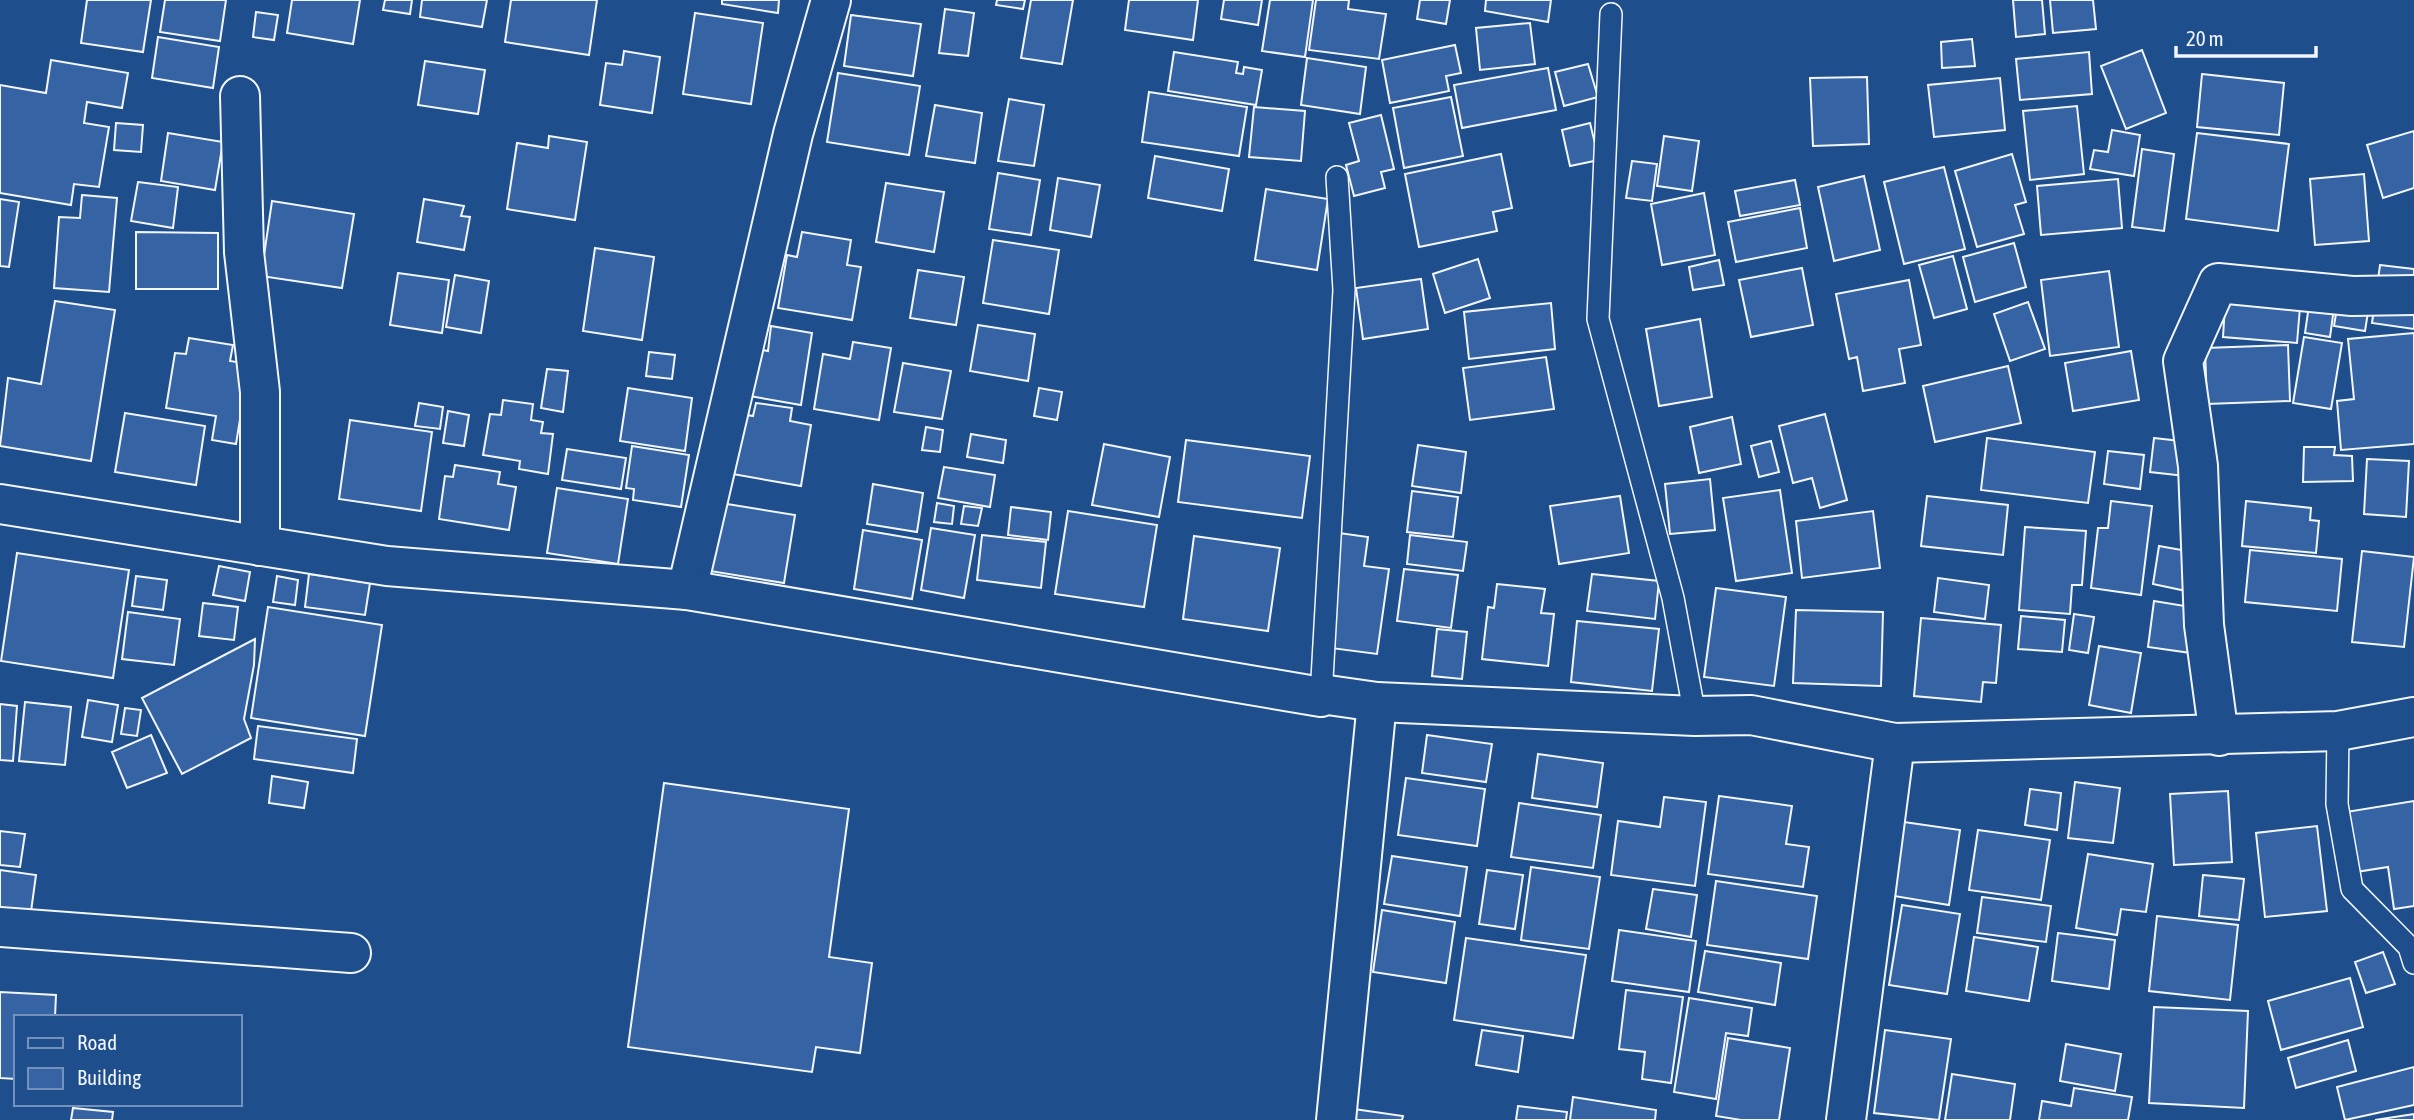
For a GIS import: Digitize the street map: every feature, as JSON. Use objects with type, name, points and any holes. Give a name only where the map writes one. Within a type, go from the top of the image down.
[{"type":"street","points":[[687,590],[793,134],[831,0]]},
{"type":"street","points":[[240,96],[244,252],[260,392],[260,546]]},
{"type":"street","points":[[2219,736],[2204,625],[2199,466],[2183,361],[2218,283],[2352,296],[2414,295]]},
{"type":"street","points":[[0,504],[387,566],[687,590],[1321,697],[1321,694],[1377,702],[1695,716],[1751,715],[1895,743],[2338,731],[2414,717]]},
{"type":"street","points":[[1336,1120],[1377,702]]},
{"type":"street","points":[[1846,1120],[1895,743]]},
{"type":"street","points":[[0,927],[351,953]]},
{"type":"lane","points":[[1611,14],[1598,319],[1673,598],[1695,716]]},
{"type":"lane","points":[[1321,697],[1345,290],[1337,177]]},
{"type":"lane","points":[[2338,731],[2337,804],[2352,889],[2409,947],[2414,963]]},
{"type":"building","points":[[87,0],[151,0],[143,52],[81,43]]},
{"type":"building","points":[[165,0],[226,0],[220,41],[160,32]]},
{"type":"building","points":[[292,0],[360,0],[353,44],[287,33]]},
{"type":"building","points":[[385,0],[412,0],[410,14],[383,10]]},
{"type":"building","points":[[422,0],[487,0],[482,27],[420,17]]},
{"type":"building","points":[[511,0],[597,0],[589,55],[505,42]]},
{"type":"building","points":[[722,0],[779,0],[778,13],[722,4]]},
{"type":"building","points":[[997,0],[1025,0],[1023,9],[996,5]]},
{"type":"building","points":[[1031,0],[1073,0],[1062,64],[1021,58]]},
{"type":"building","points":[[1129,0],[1198,0],[1193,40],[1125,30]]},
{"type":"building","points":[[1224,0],[1262,0],[1258,25],[1221,19]]},
{"type":"building","points":[[1270,0],[1313,0],[1305,57],[1262,51]]},
{"type":"building","points":[[1316,0],[1349,0],[1348,9],[1386,14],[1379,59],[1309,50]]},
{"type":"building","points":[[1420,0],[1450,0],[1446,24],[1417,19]]},
{"type":"building","points":[[1486,0],[1551,0],[1548,22],[1485,11]]},
{"type":"building","points":[[2013,0],[2042,0],[2045,34],[2016,37]]},
{"type":"building","points":[[2050,0],[2093,0],[2096,29],[2053,33]]},
{"type":"building","points":[[945,9],[974,13],[968,56],[939,53]]},
{"type":"building","points":[[256,12],[278,15],[274,40],[253,37]]},
{"type":"building","points":[[695,13],[763,23],[751,104],[683,94]]},
{"type":"building","points":[[851,15],[921,24],[913,76],[844,66]]},
{"type":"building","points":[[1530,23],[1535,64],[1480,70],[1476,28]]},
{"type":"building","points":[[158,37],[219,47],[213,88],[152,78]]},
{"type":"building","points":[[1972,39],[1975,66],[1942,68],[1941,42]]},
{"type":"building","points":[[1455,45],[1461,73],[1446,76],[1449,91],[1390,103],[1382,60]]},
{"type":"building","points":[[2142,50],[2166,113],[2126,129],[2101,66]]},
{"type":"building","points":[[624,51],[660,57],[652,113],[600,105],[606,63],[622,65]]},
{"type":"building","points":[[1174,52],[1238,62],[1236,73],[1243,74],[1244,67],[1262,70],[1256,105],[1168,91]]},
{"type":"building","points":[[2089,52],[2092,94],[2020,100],[2016,59]]},
{"type":"building","points":[[1307,58],[1366,67],[1360,114],[1301,105]]},
{"type":"building","points":[[51,60],[128,73],[122,108],[87,102],[84,123],[109,127],[99,187],[74,184],[71,205],[0,193],[0,85],[46,93]]},
{"type":"building","points":[[425,61],[485,70],[478,114],[418,105]]},
{"type":"building","points":[[1588,64],[1598,97],[1564,106],[1555,72]]},
{"type":"building","points":[[1548,68],[1556,110],[1462,128],[1454,85]]},
{"type":"building","points":[[838,73],[920,86],[909,155],[827,142]]},
{"type":"building","points":[[2202,74],[2284,83],[2279,135],[2197,127]]},
{"type":"building","points":[[1867,77],[1869,144],[1813,146],[1810,78]]},
{"type":"building","points":[[2000,78],[2005,130],[1934,137],[1928,85]]},
{"type":"building","points":[[1149,92],[1247,107],[1239,156],[1142,142]]},
{"type":"building","points":[[1451,97],[1463,156],[1404,168],[1393,108]]},
{"type":"building","points":[[1009,99],[1044,105],[1034,166],[998,161]]},
{"type":"building","points":[[935,105],[982,113],[975,163],[926,156]]},
{"type":"building","points":[[2077,106],[2084,174],[2030,180],[2023,111]]},
{"type":"building","points":[[1254,107],[1305,111],[1301,161],[1249,157]]},
{"type":"building","points":[[1381,115],[1394,169],[1381,172],[1385,188],[1354,196],[1346,165],[1359,161],[1349,123]]},
{"type":"building","points":[[116,123],[143,125],[141,152],[114,150]]},
{"type":"building","points":[[1590,123],[1599,160],[1570,166],[1562,130]]},
{"type":"building","points":[[2112,130],[2140,135],[2134,176],[2090,169],[2094,150],[2108,152]]},
{"type":"building","points":[[2414,131],[2414,188],[2383,198],[2367,145]]},
{"type":"building","points":[[168,133],[223,142],[215,190],[161,181]]},
{"type":"building","points":[[2197,133],[2289,144],[2278,231],[2186,219]]},
{"type":"building","points":[[549,136],[587,142],[575,220],[507,209],[517,143],[548,148]]},
{"type":"building","points":[[1664,136],[1699,141],[1692,191],[1657,186]]},
{"type":"building","points":[[2142,149],[2174,154],[2164,231],[2132,227]]},
{"type":"building","points":[[1501,154],[1512,208],[1493,212],[1497,231],[1419,247],[1405,174]]},
{"type":"building","points":[[2012,154],[2026,202],[2015,205],[2024,234],[1977,247],[1955,171]]},
{"type":"building","points":[[1155,156],[1229,169],[1222,211],[1148,198]]},
{"type":"building","points":[[1632,161],[1657,164],[1652,201],[1626,198]]},
{"type":"building","points":[[1944,167],[1965,249],[1904,264],[1884,182]]},
{"type":"building","points":[[998,173],[1040,180],[1031,235],[989,229]]},
{"type":"building","points":[[2364,174],[2369,241],[2315,245],[2310,179]]},
{"type":"building","points":[[1864,176],[1880,250],[1834,261],[1818,187]]},
{"type":"building","points":[[1058,178],[1100,185],[1091,237],[1050,230]]},
{"type":"building","points":[[2118,179],[2122,228],[2041,235],[2037,186]]},
{"type":"building","points":[[1795,180],[1800,205],[1740,216],[1735,191]]},
{"type":"building","points":[[138,182],[178,187],[173,228],[131,221]]},
{"type":"building","points":[[886,183],[944,192],[934,252],[876,242]]},
{"type":"building","points":[[1266,189],[1328,199],[1317,270],[1255,260]]},
{"type":"building","points":[[1704,193],[1715,255],[1662,265],[1651,204]]},
{"type":"building","points":[[82,195],[117,198],[109,292],[54,288],[59,217],[80,218]]},
{"type":"building","points":[[0,199],[19,202],[9,267],[0,266]]},
{"type":"building","points":[[424,199],[464,206],[461,216],[470,217],[464,250],[417,242]]},
{"type":"building","points":[[272,201],[354,214],[342,288],[261,276]]},
{"type":"building","points":[[1800,208],[1807,248],[1736,262],[1728,222]]},
{"type":"building","points":[[136,232],[218,233],[218,289],[136,289]]},
{"type":"building","points":[[802,232],[851,240],[847,265],[861,267],[852,320],[778,308],[787,255],[797,257]]},
{"type":"building","points":[[993,240],[1059,250],[1049,314],[983,303]]},
{"type":"building","points":[[2014,243],[2026,287],[1975,302],[1963,257]]},
{"type":"building","points":[[595,248],[654,257],[642,340],[583,331]]},
{"type":"building","points":[[1953,256],[1967,309],[1934,318],[1919,265]]},
{"type":"building","points":[[1478,259],[1490,298],[1445,313],[1433,274]]},
{"type":"building","points":[[1719,260],[1724,285],[1693,290],[1689,267]]},
{"type":"building","points":[[2380,265],[2414,269],[2414,329],[2372,323]]},
{"type":"building","points":[[1802,268],[1813,325],[1751,337],[1739,280]]},
{"type":"building","points":[[918,270],[964,277],[956,325],[910,318]]},
{"type":"building","points":[[2109,271],[2119,347],[2050,356],[2041,280]]},
{"type":"building","points":[[398,273],[449,280],[442,333],[390,325]]},
{"type":"building","points":[[455,275],[489,281],[481,333],[446,327]]},
{"type":"building","points":[[1421,279],[1428,329],[1363,339],[1356,288]]},
{"type":"building","points":[[1909,280],[1921,345],[1899,349],[1905,383],[1863,391],[1857,357],[1849,359],[1836,294]]},
{"type":"building","points":[[2341,282],[2372,287],[2365,331],[2334,326]]},
{"type":"building","points":[[2226,289],[2301,295],[2297,343],[2223,337]]},
{"type":"building","points":[[55,301],[115,310],[91,461],[0,446],[8,378],[41,384]]},
{"type":"building","points":[[2028,302],[2045,349],[2010,361],[1994,314]]},
{"type":"building","points":[[1551,303],[1555,349],[1469,359],[1464,312]]},
{"type":"building","points":[[2309,305],[2334,308],[2330,337],[2305,333]]},
{"type":"building","points":[[1700,319],[1712,397],[1659,406],[1646,329]]},
{"type":"building","points":[[978,325],[1035,334],[1028,381],[970,371]]},
{"type":"building","points":[[771,326],[812,333],[801,405],[744,395],[752,348],[768,351]]},
{"type":"building","points":[[2414,333],[2414,444],[2341,450],[2337,401],[2354,399],[2348,339]]},
{"type":"building","points":[[2304,337],[2342,343],[2331,409],[2293,403]]},
{"type":"building","points":[[189,338],[233,345],[230,361],[249,364],[236,444],[212,440],[216,416],[166,408],[175,353],[186,354]]},
{"type":"building","points":[[853,342],[891,348],[879,420],[814,409],[823,354],[850,359]]},
{"type":"building","points":[[2288,345],[2290,401],[2207,404],[2205,348]]},
{"type":"building","points":[[2131,351],[2139,400],[2073,411],[2065,363]]},
{"type":"building","points":[[649,352],[675,355],[672,379],[646,376]]},
{"type":"building","points":[[1546,357],[1554,409],[1470,420],[1463,368]]},
{"type":"building","points":[[903,363],[951,371],[942,419],[894,412]]},
{"type":"building","points":[[2008,366],[2021,423],[1935,442],[1923,386]]},
{"type":"building","points":[[547,369],[568,371],[563,412],[541,408]]},
{"type":"building","points":[[628,388],[692,398],[685,451],[620,441]]},
{"type":"building","points":[[1039,388],[1062,392],[1057,420],[1034,416]]},
{"type":"building","points":[[503,400],[533,404],[531,420],[543,422],[541,433],[553,434],[548,474],[519,469],[520,461],[483,455],[490,414],[501,415]]},
{"type":"building","points":[[419,403],[443,407],[440,429],[415,426]]},
{"type":"building","points":[[756,403],[792,408],[790,421],[811,425],[801,486],[727,473],[736,413],[753,416]]},
{"type":"building","points":[[448,411],[469,415],[464,446],[443,443]]},
{"type":"building","points":[[125,413],[205,426],[196,485],[115,472]]},
{"type":"building","points":[[1825,414],[1847,500],[1820,508],[1812,478],[1793,483],[1779,426]]},
{"type":"building","points":[[1732,417],[1741,464],[1699,473],[1690,427]]},
{"type":"building","points":[[350,420],[432,432],[421,511],[339,499]]},
{"type":"building","points":[[926,427],[943,430],[940,452],[922,450]]},
{"type":"building","points":[[971,434],[1006,440],[1003,463],[967,457]]},
{"type":"building","points":[[1987,438],[2095,452],[2088,503],[1981,490]]},
{"type":"building","points":[[2154,438],[2189,442],[2185,476],[2150,472]]},
{"type":"building","points":[[1186,440],[1310,456],[1302,518],[1178,502]]},
{"type":"building","points":[[1771,441],[1779,472],[1759,477],[1751,446]]},
{"type":"building","points":[[1104,444],[1170,457],[1159,517],[1092,505]]},
{"type":"building","points":[[1418,445],[1466,452],[1461,493],[1412,486]]},
{"type":"building","points":[[632,446],[689,455],[681,507],[633,500],[634,489],[626,488]]},
{"type":"building","points":[[2304,447],[2335,447],[2334,455],[2352,456],[2353,481],[2303,482]]},
{"type":"building","points":[[567,449],[626,458],[621,489],[562,480]]},
{"type":"building","points":[[2108,451],[2144,455],[2140,489],[2104,484]]},
{"type":"building","points":[[2367,459],[2409,461],[2406,517],[2364,514]]},
{"type":"building","points":[[455,465],[500,472],[498,484],[516,487],[509,530],[439,519],[445,476],[453,477]]},
{"type":"building","points":[[944,467],[995,475],[990,507],[938,498]]},
{"type":"building","points":[[1710,479],[1715,530],[1670,534],[1665,484]]},
{"type":"building","points":[[873,484],[923,493],[917,532],[867,524]]},
{"type":"building","points":[[557,488],[628,499],[618,564],[547,553]]},
{"type":"building","points":[[1780,490],[1792,573],[1736,581],[1723,498]]},
{"type":"building","points":[[1412,491],[1458,497],[1453,537],[1407,532]]},
{"type":"building","points":[[1620,496],[1629,553],[1559,564],[1550,506]]},
{"type":"building","points":[[1927,496],[2008,505],[2003,555],[1921,546]]},
{"type":"building","points":[[2111,501],[2152,506],[2141,595],[2091,588],[2098,528],[2108,528]]},
{"type":"building","points":[[2246,501],[2311,508],[2310,520],[2319,521],[2316,553],[2242,546]]},
{"type":"building","points":[[721,503],[795,515],[784,583],[710,571]]},
{"type":"building","points":[[937,503],[954,506],[952,524],[934,522]]},
{"type":"building","points":[[964,506],[982,508],[978,526],[961,524]]},
{"type":"building","points":[[1011,507],[1051,512],[1048,540],[1008,535]]},
{"type":"building","points":[[1068,511],[1157,525],[1144,607],[1055,594]]},
{"type":"building","points":[[1873,511],[1880,568],[1802,578],[1796,521]]},
{"type":"building","points":[[2025,527],[2086,531],[2082,585],[2072,585],[2070,614],[2019,610]]},
{"type":"building","points":[[931,528],[975,535],[964,598],[921,590]]},
{"type":"building","points":[[863,530],[922,540],[912,599],[854,589]]},
{"type":"building","points":[[1339,533],[1368,537],[1364,566],[1389,569],[1377,654],[1323,647]]},
{"type":"building","points":[[982,535],[1046,542],[1041,588],[977,580]]},
{"type":"building","points":[[1410,535],[1467,542],[1463,571],[1407,564]]},
{"type":"building","points":[[1194,536],[1280,548],[1268,631],[1183,619]]},
{"type":"building","points":[[2159,546],[2193,552],[2186,591],[2153,584]]},
{"type":"building","points":[[2250,550],[2342,559],[2337,611],[2245,602]]},
{"type":"building","points":[[2362,551],[2414,557],[2404,647],[2352,642]]},
{"type":"building","points":[[17,553],[129,570],[113,678],[1,661]]},
{"type":"building","points":[[219,566],[250,572],[245,601],[213,595]]},
{"type":"building","points":[[1404,569],[1458,575],[1451,628],[1397,621]]},
{"type":"building","points":[[309,574],[370,583],[365,615],[305,607]]},
{"type":"building","points":[[1592,574],[1659,581],[1655,619],[1587,611]]},
{"type":"building","points":[[136,576],[167,580],[163,610],[132,606]]},
{"type":"building","points":[[277,576],[298,580],[295,605],[273,602]]},
{"type":"building","points":[[1938,578],[1989,585],[1985,619],[1934,612]]},
{"type":"building","points":[[1497,584],[1545,589],[1541,613],[1554,614],[1548,666],[1482,659],[1488,607],[1494,608]]},
{"type":"building","points":[[1716,588],[1786,597],[1774,686],[1704,677]]},
{"type":"building","points":[[2154,601],[2197,608],[2191,653],[2148,647]]},
{"type":"building","points":[[203,603],[238,607],[234,640],[199,636]]},
{"type":"building","points":[[268,607],[382,625],[365,736],[251,718]]},
{"type":"building","points":[[1796,610],[1883,612],[1881,686],[1793,683]]},
{"type":"building","points":[[128,612],[180,619],[174,665],[122,659]]},
{"type":"building","points":[[2074,614],[2094,617],[2088,653],[2069,650]]},
{"type":"building","points":[[2021,616],[2065,620],[2062,652],[2018,649]]},
{"type":"building","points":[[1921,618],[2001,625],[1996,683],[1983,682],[1981,702],[1914,696]]},
{"type":"building","points":[[1577,621],[1659,629],[1652,691],[1571,682]]},
{"type":"building","points":[[1437,629],[1467,632],[1462,679],[1432,676]]},
{"type":"building","points":[[255,639],[254,665],[244,719],[251,738],[182,774],[142,698]]},
{"type":"building","points":[[2099,646],[2141,653],[2131,713],[2089,705]]},
{"type":"building","points":[[88,700],[118,705],[112,742],[82,737]]},
{"type":"building","points":[[25,702],[71,707],[65,765],[19,761]]},
{"type":"building","points":[[0,704],[17,706],[13,761],[0,760]]},
{"type":"building","points":[[125,708],[141,710],[137,736],[121,734]]},
{"type":"building","points":[[258,726],[357,739],[353,773],[254,759]]},
{"type":"building","points":[[151,735],[167,773],[127,788],[112,752]]},
{"type":"building","points":[[1427,735],[1492,744],[1486,782],[1422,773]]},
{"type":"building","points":[[1538,754],[1603,763],[1597,807],[1532,798]]},
{"type":"building","points":[[272,776],[308,782],[304,808],[269,803]]},
{"type":"building","points":[[1406,778],[1485,789],[1477,846],[1398,835]]},
{"type":"building","points":[[2075,782],[2120,788],[2113,843],[2068,838]]},
{"type":"building","points":[[664,783],[849,809],[829,957],[872,963],[860,1053],[816,1047],[812,1072],[628,1047]]},
{"type":"building","points":[[2030,789],[2061,793],[2057,830],[2025,825]]},
{"type":"building","points":[[2228,791],[2232,862],[2174,865],[2170,794]]},
{"type":"building","points":[[1719,796],[1792,806],[1786,844],[1809,847],[1803,887],[1708,874]]},
{"type":"building","points":[[1664,797],[1706,802],[1695,886],[1611,875],[1618,821],[1660,827]]},
{"type":"building","points":[[2414,801],[2414,906],[2394,909],[2388,867],[2356,872],[2346,812]]},
{"type":"building","points":[[1519,803],[1601,815],[1593,868],[1511,857]]},
{"type":"building","points":[[1904,822],[1960,830],[1949,905],[1894,896]]},
{"type":"building","points":[[2317,826],[2327,911],[2265,917],[2256,833]]},
{"type":"building","points":[[1978,830],[2050,840],[2041,900],[1969,890]]},
{"type":"building","points":[[0,831],[25,834],[20,867],[0,865]]},
{"type":"building","points":[[2088,854],[2153,864],[2146,912],[2121,909],[2117,935],[2076,928]]},
{"type":"building","points":[[1392,856],[1467,867],[1460,916],[1384,904]]},
{"type":"building","points":[[1531,867],[1600,877],[1589,949],[1521,940]]},
{"type":"building","points":[[0,870],[36,875],[30,919],[0,915]]},
{"type":"building","points":[[1487,870],[1523,875],[1515,929],[1479,924]]},
{"type":"building","points":[[2203,875],[2244,879],[2239,920],[2199,916]]},
{"type":"building","points":[[1716,881],[1817,896],[1808,959],[1707,945]]},
{"type":"building","points":[[1653,889],[1697,895],[1691,937],[1646,929]]},
{"type":"building","points":[[1982,897],[2051,906],[2046,942],[1977,933]]},
{"type":"building","points":[[1902,905],[1960,914],[1947,994],[1889,985]]},
{"type":"building","points":[[1382,910],[1455,922],[1446,983],[1373,972]]},
{"type":"building","points":[[2157,916],[2238,925],[2230,1000],[2149,991]]},
{"type":"building","points":[[1619,930],[1696,941],[1689,992],[1612,981]]},
{"type":"building","points":[[2058,933],[2115,940],[2109,989],[2052,981]]},
{"type":"building","points":[[1974,937],[2038,947],[2029,1001],[1966,991]]},
{"type":"building","points":[[1466,938],[1586,955],[1573,1038],[1454,1020]]},
{"type":"building","points":[[1705,951],[1781,963],[1775,1005],[1698,992]]},
{"type":"building","points":[[2383,952],[2395,984],[2366,993],[2355,962]]},
{"type":"building","points":[[2350,978],[2363,1027],[2281,1050],[2268,1001]]},
{"type":"building","points":[[1626,990],[1683,997],[1671,1083],[1642,1079],[1645,1052],[1619,1049]]},
{"type":"building","points":[[0,992],[56,995],[55,1015],[14,1015],[14,1079],[0,1078]]},
{"type":"building","points":[[1689,998],[1752,1008],[1748,1036],[1726,1033],[1716,1099],[1674,1092]]},
{"type":"building","points":[[2154,1007],[2248,1011],[2244,1108],[2149,1103]]},
{"type":"building","points":[[1482,1030],[1523,1036],[1518,1072],[1476,1065]]},
{"type":"building","points":[[1885,1030],[1951,1039],[1939,1120],[1874,1113]]},
{"type":"building","points":[[1728,1038],[1790,1048],[1779,1120],[1741,1120],[1716,1116]]},
{"type":"building","points":[[2348,1040],[2356,1071],[2296,1088],[2288,1058]]},
{"type":"building","points":[[2066,1044],[2121,1054],[2115,1091],[2060,1081]]},
{"type":"building","points":[[2414,1067],[2414,1105],[2345,1120],[2337,1087]]},
{"type":"building","points":[[1952,1074],[2015,1084],[2010,1120],[1945,1120]]},
{"type":"building","points":[[2074,1088],[2132,1097],[2128,1120],[2039,1120],[2042,1101],[2071,1106]]},
{"type":"building","points":[[1573,1097],[1656,1110],[1655,1120],[1570,1120]]},
{"type":"building","points":[[1518,1106],[1567,1112],[1566,1120],[1516,1120]]},
{"type":"building","points":[[73,1108],[113,1112],[112,1120],[71,1120]]},
{"type":"building","points":[[1354,1109],[1403,1116],[1402,1120],[1352,1120]]},
{"type":"building","points":[[2414,1114],[2414,1120],[2375,1120]]}]
